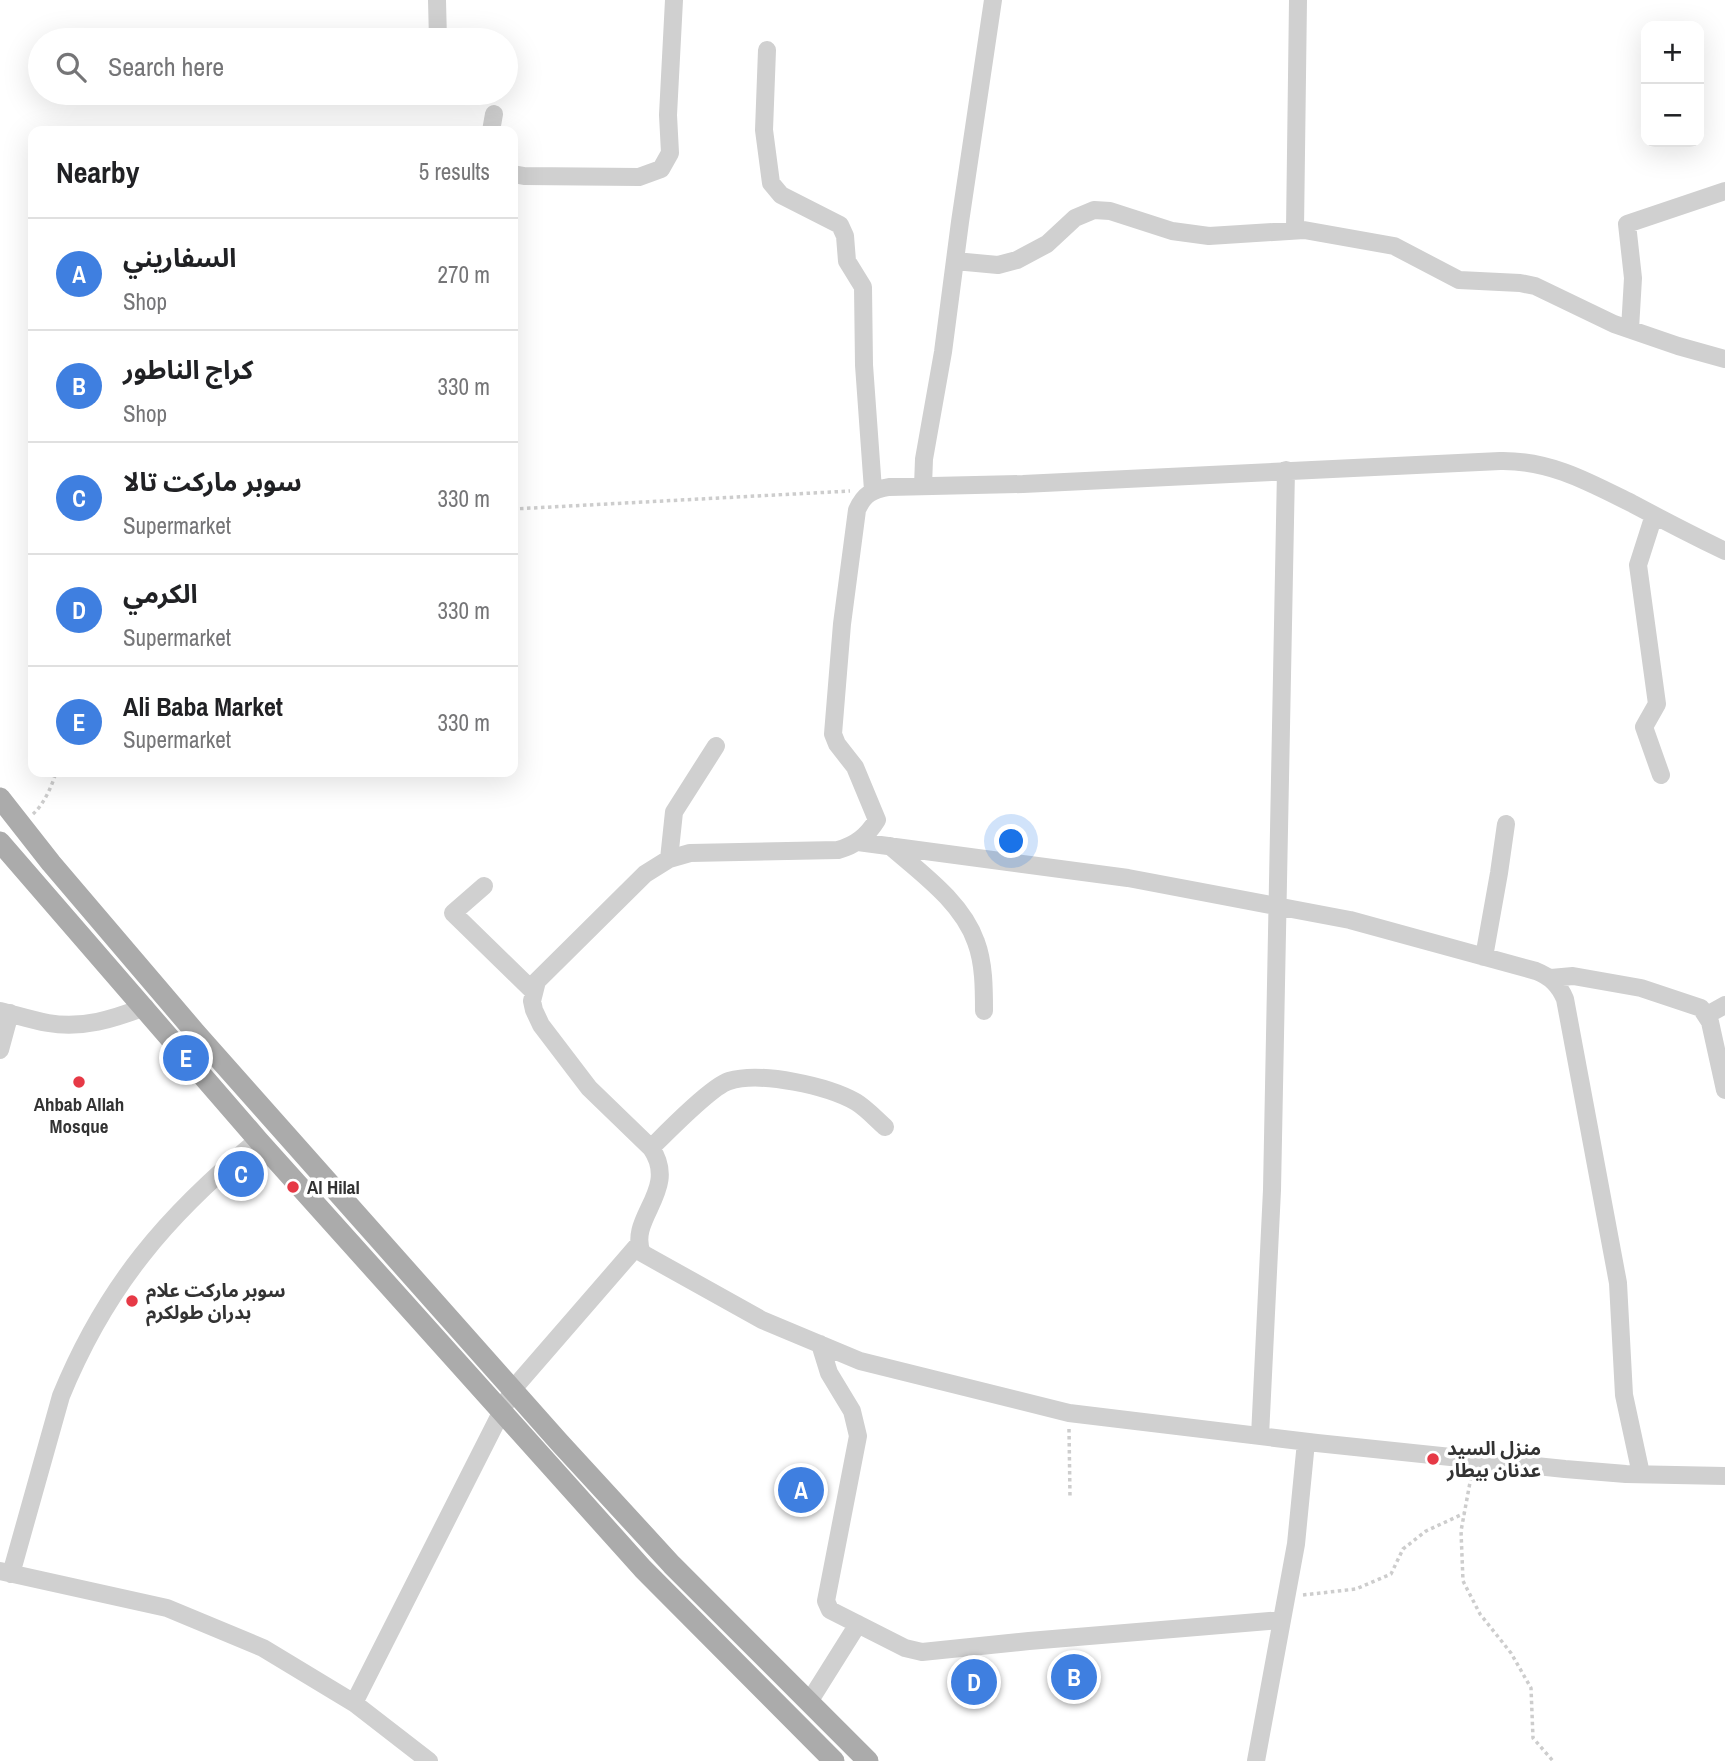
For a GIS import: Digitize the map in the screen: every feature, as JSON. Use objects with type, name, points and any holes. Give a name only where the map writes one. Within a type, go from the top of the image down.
[{"type":"main road","points":[[0,798],[51,863],[195,1032],[559,1442],[672,1565],[868,1761]]},
{"type":"main road","points":[[0,842],[258,1140],[643,1569],[834,1761]]},
{"type":"street","points":[[437,0],[438,28]]},
{"type":"street","points":[[518,175],[639,177],[657,172],[664,165],[670,149],[668,115],[674,0]]},
{"type":"street","points":[[923,486],[924,459],[939,375],[993,0]]},
{"type":"street","points":[[1295,229],[1298,0]]},
{"type":"street","points":[[767,50],[764,130],[771,183],[778,194],[829,217],[840,225],[845,236],[847,261],[863,287],[864,365],[873,490]]},
{"type":"street","points":[[1630,329],[1633,278],[1627,224],[1725,191]]},
{"type":"street","points":[[955,261],[998,265],[1017,260],[1047,244],[1075,218],[1094,210],[1110,211],[1172,231],[1209,236],[1295,229],[1394,246],[1459,280],[1535,286],[1630,329],[1725,359]]},
{"type":"street","points":[[354,1703],[513,1388],[638,1245],[661,1175],[657,1157],[651,1148],[589,1088],[549,1036],[534,1010],[533,991],[537,981],[645,874],[669,859],[690,853],[830,851],[858,842],[866,836],[877,820],[855,767],[837,744],[833,734],[842,624],[857,510],[861,500],[873,490],[923,486],[1023,484],[1500,461],[1528,462],[1556,467],[1582,478],[1725,551]]},
{"type":"street","points":[[1260,1436],[1272,1190],[1286,471]]},
{"type":"street","points":[[1654,515],[1638,565],[1657,704],[1644,727],[1661,775]]},
{"type":"street","points":[[669,859],[674,812],[716,746]]},
{"type":"street","points":[[1484,957],[1506,824]]},
{"type":"street","points":[[858,842],[1128,878],[1350,920],[1536,971],[1550,978],[1565,999],[1618,1283],[1624,1395],[1640,1474]]},
{"type":"street","points":[[890,846],[933,883],[960,912],[971,931],[982,970],[984,1011]]},
{"type":"street","points":[[484,886],[453,913],[533,991]]},
{"type":"street","points":[[1550,978],[1573,976],[1641,988],[1692,1004],[1707,1015],[1725,1090]]},
{"type":"street","points":[[1707,1015],[1725,1005]]},
{"type":"street","points":[[0,1050],[5,1012],[47,1023],[79,1025],[113,1019],[145,1007]]},
{"type":"street","points":[[651,1148],[691,1110],[728,1081],[755,1078],[769,1077],[817,1087],[856,1102],[885,1127]]},
{"type":"street","points":[[258,1140],[213,1177],[172,1218],[134,1264],[101,1314],[78,1356],[61,1396],[6,1573],[167,1608],[263,1648],[354,1703],[429,1761]]},
{"type":"street","points":[[638,1245],[647,1258],[762,1320],[860,1361],[1069,1413],[1472,1459],[1640,1474],[1725,1476]]},
{"type":"street","points":[[820,1344],[829,1373],[852,1412],[858,1436],[826,1601],[830,1610],[905,1647],[922,1652],[1281,1620]]},
{"type":"street","points":[[1256,1761],[1296,1544],[1306,1441]]},
{"type":"street","points":[[809,1702],[858,1624]]},
{"type":"path","points":[[518,509],[873,490]]},
{"type":"path","points":[[20,824],[37,810],[54,777]]},
{"type":"path","points":[[1069,1413],[1070,1497]]},
{"type":"path","points":[[1472,1459],[1461,1531],[1463,1581],[1480,1614],[1511,1653],[1531,1688],[1533,1738],[1553,1761]]},
{"type":"path","points":[[1286,1595],[1316,1595],[1356,1589],[1391,1574],[1403,1549],[1426,1531],[1465,1513]]},
{"type":"place","name":"Ali Baba Market","points":[[186,1058]]},
{"type":"place","name":"Ahbab Allah Mosque","points":[[79,1082]]},
{"type":"place","name":"سوبر ماركت تالا","points":[[241,1174]]},
{"type":"place","name":"Al Hilal","points":[[293,1187]]},
{"type":"place","name":"سوبر ماركت علام بدران طولكرم","points":[[132,1301]]},
{"type":"place","name":"منزل السيد عدنان بيطار","points":[[1433,1459]]},
{"type":"place","name":"السفاريني","points":[[801,1490]]},
{"type":"place","name":"كراج الناطور","points":[[1074,1677]]},
{"type":"place","name":"الكرمي","points":[[974,1682]]}]
